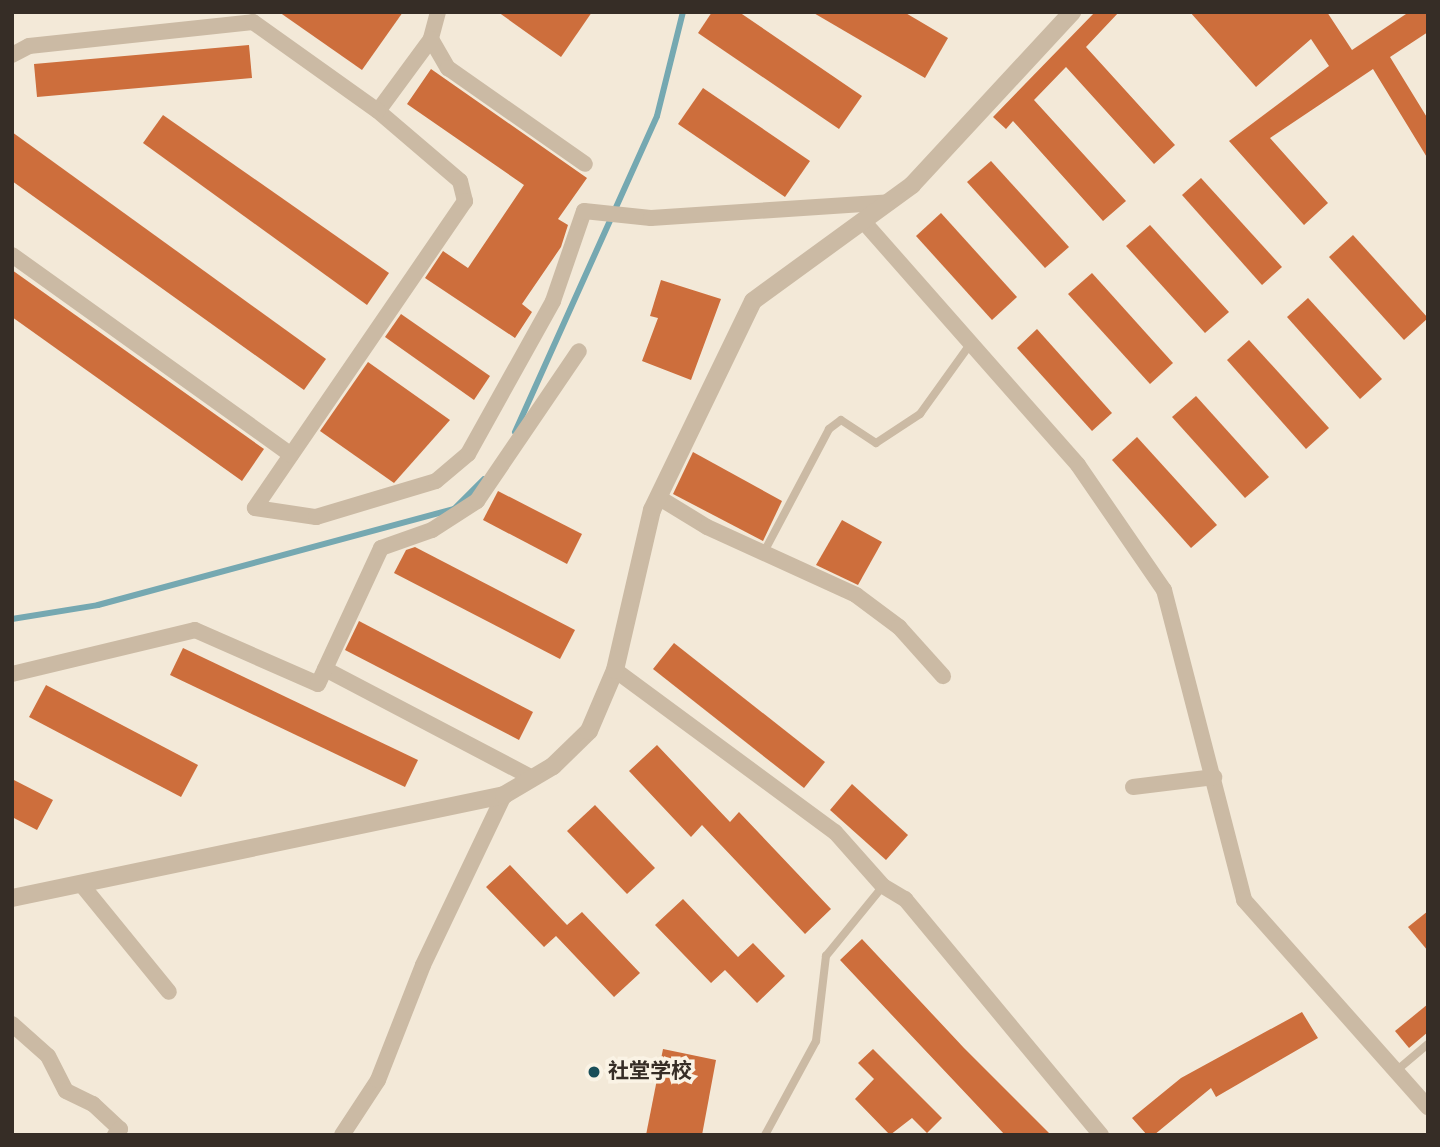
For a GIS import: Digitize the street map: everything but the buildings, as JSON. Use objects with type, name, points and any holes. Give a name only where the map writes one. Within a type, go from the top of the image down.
[{"type":"street","points":[[378,111],[431,39],[439,12]]},
{"type":"street","points":[[12,898],[504,795],[533,778],[589,731],[615,670],[658,497],[753,301],[912,186],[1072,12]]},
{"type":"street","points":[[12,55],[29,46],[257,17],[378,111],[460,181],[465,201],[255,508],[316,517],[436,481],[468,454],[546,312],[584,211],[638,216],[889,202]]},
{"type":"street","points":[[431,39],[448,68],[585,164]]},
{"type":"street","points":[[863,221],[1078,465],[1164,590],[1244,900],[1428,1107]]},
{"type":"street","points":[[12,254],[291,455]]},
{"type":"street","points":[[12,674],[195,630],[318,684],[381,548],[432,530],[477,501],[579,351]]},
{"type":"street","points":[[658,497],[764,552],[856,595],[899,627],[943,676]]},
{"type":"street","points":[[326,669],[533,778]]},
{"type":"street","points":[[615,670],[835,832],[883,886],[905,899],[1101,1135]]},
{"type":"street","points":[[1133,787],[1214,777]]},
{"type":"street","points":[[342,1135],[378,1080],[423,965],[504,795]]},
{"type":"street","points":[[82,884],[169,992]]},
{"type":"street","points":[[12,1024],[48,1056],[66,1091],[93,1104],[120,1129],[116,1135]]},
{"type":"lane","points":[[764,552],[829,429],[841,421],[876,443],[920,414],[971,343]]},
{"type":"lane","points":[[765,1135],[816,1041],[826,956],[883,886]]},
{"type":"lane","points":[[1396,1071],[1428,1044]]},
{"type":"waterway","points":[[515,432],[657,116],[683,12]]},
{"type":"waterway","points":[[12,619],[98,605],[454,509],[484,479]]},
{"type":"place","name":"社堂学校","points":[[594,1072]]}]
